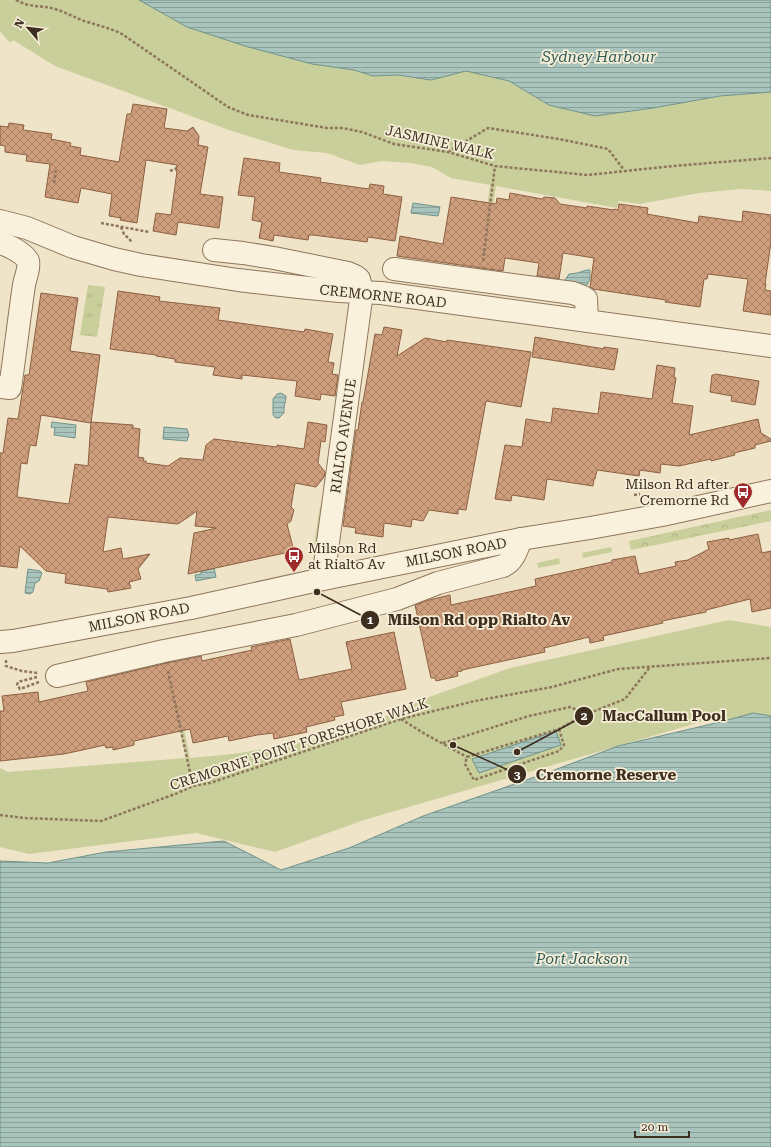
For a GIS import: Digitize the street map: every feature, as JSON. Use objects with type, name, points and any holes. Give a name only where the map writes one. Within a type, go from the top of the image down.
[{"type":"street","name":"CREMORNE ROAD","points":[[0,221],[27,228],[91,252],[141,265],[238,280],[339,292],[381,293],[771,346]]},
{"type":"street","points":[[0,243],[13,248],[22,254],[27,260],[28,265],[24,284],[10,388],[0,387]]},
{"type":"street","points":[[214,250],[274,258],[348,273],[359,279],[362,292]]},
{"type":"street","points":[[394,269],[480,282],[573,293],[586,299],[587,321]]},
{"type":"street","name":"RIALTO AVENUE","points":[[323,579],[362,292]]},
{"type":"street","name":"MILSON ROAD","points":[[4,642],[191,608],[323,579],[521,539],[662,515],[771,491]]},
{"type":"street","points":[[57,676],[164,651],[303,623],[396,599],[438,583],[503,566],[514,557],[521,539]]},
{"type":"path","name":"JASMINE WALK","points":[[16,0],[34,7],[55,9],[122,34],[228,107],[248,115],[327,128],[343,128],[362,132],[394,144],[448,152],[495,166],[587,175],[771,158]]},
{"type":"path","points":[[448,152],[488,128],[559,139],[608,150],[624,171]]},
{"type":"path","points":[[480,282],[495,166]]},
{"type":"path","points":[[170,172],[177,168]]},
{"type":"path","points":[[54,183],[56,170]]},
{"type":"path","points":[[101,223],[149,232]]},
{"type":"path","points":[[121,227],[124,234],[135,246]]},
{"type":"path","points":[[634,495],[640,494]]},
{"type":"path","points":[[4,642],[6,666],[22,671],[38,673],[39,677],[18,682],[16,685],[20,689],[57,676]]},
{"type":"path","points":[[164,651],[193,786]]},
{"type":"path","name":"CREMORNE POINT FORESHORE WALK","points":[[0,815],[24,818],[101,821],[178,793],[193,786],[210,783],[401,719],[475,701],[552,687],[618,669],[771,658]]},
{"type":"path","points":[[401,719],[424,734],[467,757],[558,728],[587,714],[625,699],[651,667]]},
{"type":"path","points":[[443,743],[529,716],[570,707],[587,714]]},
{"type":"path","points":[[467,757],[465,764],[474,780],[559,751],[564,745],[558,728]]},
{"type":"green space","points":[[0,0],[139,0],[187,27],[245,46],[312,64],[354,70],[373,76],[398,75],[431,80],[466,71],[509,81],[549,105],[653,108],[720,96],[771,92],[771,191],[741,189],[699,193],[640,204],[619,201],[617,208],[496,186],[483,276],[478,275],[490,185],[451,178],[432,167],[410,163],[382,161],[360,165],[327,153],[293,150],[229,130],[55,66],[13,40],[10,43],[0,31]]},
{"type":"green space","points":[[88,285],[105,287],[97,337],[80,335]]},
{"type":"green space","points":[[320,506],[324,506],[318,549],[313,552]]},
{"type":"green space","points":[[771,510],[771,521],[631,550],[629,541]]},
{"type":"green space","points":[[611,547],[612,552],[583,558],[582,553]]},
{"type":"green space","points":[[559,558],[560,564],[538,568],[537,563]]},
{"type":"green space","points":[[729,620],[771,627],[771,721],[714,718],[364,820],[275,852],[196,833],[29,854],[0,847],[0,768],[8,772],[186,758],[165,659],[169,658],[190,758],[233,754],[340,736],[432,696],[510,668]]},
{"type":"water","name":"Sydney Harbour","points":[[139,0],[771,0],[771,92],[720,96],[653,108],[595,116],[549,105],[509,81],[466,71],[431,80],[398,75],[373,76],[354,70],[312,64],[245,46],[187,27]]},
{"type":"water","points":[[413,203],[440,207],[438,216],[411,213]]},
{"type":"water","points":[[590,270],[590,279],[587,285],[577,286],[566,283],[565,280],[569,274]]},
{"type":"water","points":[[281,393],[286,396],[284,413],[277,418],[273,415],[273,399],[277,394]]},
{"type":"water","points":[[52,422],[76,425],[75,438],[54,435],[55,428],[51,427]]},
{"type":"water","points":[[164,427],[187,429],[189,435],[187,441],[163,439]]},
{"type":"water","points":[[214,568],[216,577],[196,581],[195,575],[201,574],[201,571]]},
{"type":"water","points":[[28,569],[40,571],[42,573],[39,581],[35,583],[33,592],[30,594],[25,593]]},
{"type":"water","name":"Port Jackson","points":[[753,713],[771,716],[771,1147],[0,1147],[0,861],[48,863],[106,852],[224,841],[281,870],[349,848],[423,816],[618,746]]},
{"type":"water","points":[[556,731],[561,745],[479,773],[472,759]]},
{"type":"building","points":[[133,104],[167,109],[164,128],[187,131],[193,127],[199,136],[198,145],[208,147],[200,194],[223,197],[219,228],[178,222],[176,235],[153,231],[156,213],[171,215],[177,165],[146,160],[137,223],[120,220],[121,218],[109,216],[112,194],[81,188],[78,203],[45,197],[50,164],[26,161],[27,155],[5,152],[5,146],[0,145],[0,126],[8,127],[9,123],[24,125],[23,130],[52,134],[51,139],[71,143],[70,146],[81,148],[80,155],[119,162],[127,114],[131,114]]},
{"type":"building","points":[[244,158],[280,163],[279,172],[321,178],[320,182],[369,189],[370,184],[384,186],[383,194],[402,197],[395,241],[368,237],[367,242],[313,235],[309,235],[308,240],[274,235],[273,241],[259,238],[262,222],[252,220],[255,197],[238,195]]},
{"type":"building","points":[[510,193],[542,199],[544,197],[555,198],[560,204],[587,208],[587,206],[618,210],[619,204],[648,208],[647,214],[698,223],[699,216],[742,222],[743,211],[771,215],[771,242],[765,290],[771,291],[771,315],[743,311],[748,279],[708,274],[707,279],[704,279],[700,307],[665,302],[666,300],[593,289],[590,287],[594,258],[563,253],[559,279],[537,276],[539,263],[505,258],[503,271],[397,256],[400,236],[443,244],[451,197],[496,204],[497,198],[509,200]]},
{"type":"building","points":[[118,291],[160,297],[159,301],[220,308],[218,320],[304,332],[305,329],[333,334],[328,362],[334,363],[332,374],[338,375],[335,396],[321,394],[320,400],[295,396],[297,381],[242,375],[242,379],[213,375],[215,367],[175,362],[175,359],[156,355],[110,349]]},
{"type":"building","points":[[41,293],[78,298],[70,351],[100,355],[91,422],[133,425],[133,428],[140,429],[138,457],[144,458],[143,461],[146,461],[146,463],[168,466],[180,458],[203,460],[206,445],[214,439],[304,449],[308,422],[327,425],[325,442],[321,441],[318,463],[325,472],[324,477],[316,487],[295,483],[291,507],[294,510],[291,521],[287,524],[294,551],[188,574],[194,533],[217,528],[195,526],[197,511],[178,524],[108,517],[103,552],[121,548],[123,559],[150,554],[138,569],[141,579],[129,582],[131,588],[108,592],[107,589],[65,583],[66,574],[46,571],[20,546],[17,568],[0,566],[0,453],[3,453],[8,418],[18,419],[25,375],[29,375]],"holes":[[[41,415],[91,423],[88,466],[75,464],[69,504],[17,497],[21,463],[27,464],[30,445],[36,446]]]},
{"type":"building","points":[[384,327],[402,330],[397,356],[425,338],[531,352],[521,407],[486,401],[466,510],[458,509],[458,514],[429,510],[423,521],[412,519],[411,527],[384,523],[383,537],[355,533],[356,528],[343,526],[356,430],[358,430],[375,334],[382,335]]},
{"type":"building","points":[[535,337],[604,349],[604,347],[618,349],[614,370],[532,357]]},
{"type":"building","points":[[657,365],[675,368],[674,377],[676,378],[672,403],[693,406],[689,435],[758,419],[761,433],[771,439],[771,441],[755,445],[755,448],[734,453],[735,455],[711,461],[711,459],[679,466],[661,464],[660,473],[640,470],[639,476],[597,470],[593,486],[547,479],[544,500],[512,495],[511,501],[495,499],[505,445],[522,447],[526,419],[551,423],[553,408],[598,414],[601,392],[652,399]]},
{"type":"building","points":[[715,374],[759,381],[755,405],[731,401],[732,396],[710,392],[712,375]]},
{"type":"building","points":[[758,534],[762,553],[771,551],[771,608],[752,612],[750,599],[706,610],[706,612],[662,621],[663,623],[603,636],[604,640],[590,643],[589,637],[544,648],[545,652],[462,670],[457,672],[458,676],[436,681],[435,678],[431,678],[415,605],[450,595],[451,605],[536,586],[535,579],[612,562],[612,560],[635,556],[639,574],[676,566],[675,562],[688,560],[709,549],[707,542],[729,538],[729,540]]},
{"type":"building","points":[[394,632],[406,689],[341,702],[344,715],[334,717],[335,720],[306,727],[307,732],[274,739],[273,733],[229,741],[228,736],[193,743],[190,729],[134,741],[134,745],[113,750],[113,747],[106,748],[105,745],[64,754],[0,761],[0,711],[4,711],[2,696],[38,692],[39,702],[88,691],[86,682],[201,656],[202,661],[252,650],[251,647],[290,639],[299,680],[352,669],[346,642]]},
{"type":"place","name":"Milson Rd after Cremorne Rd","points":[[743,509]]},
{"type":"place","name":"Milson Rd at Rialto Av","points":[[294,573]]},
{"type":"place","name":"Milson Rd opp Rialto Av","points":[[317,592]]},
{"type":"place","name":"Cremorne Reserve","points":[[453,745]]},
{"type":"place","name":"MacCallum Pool","points":[[517,752]]}]
